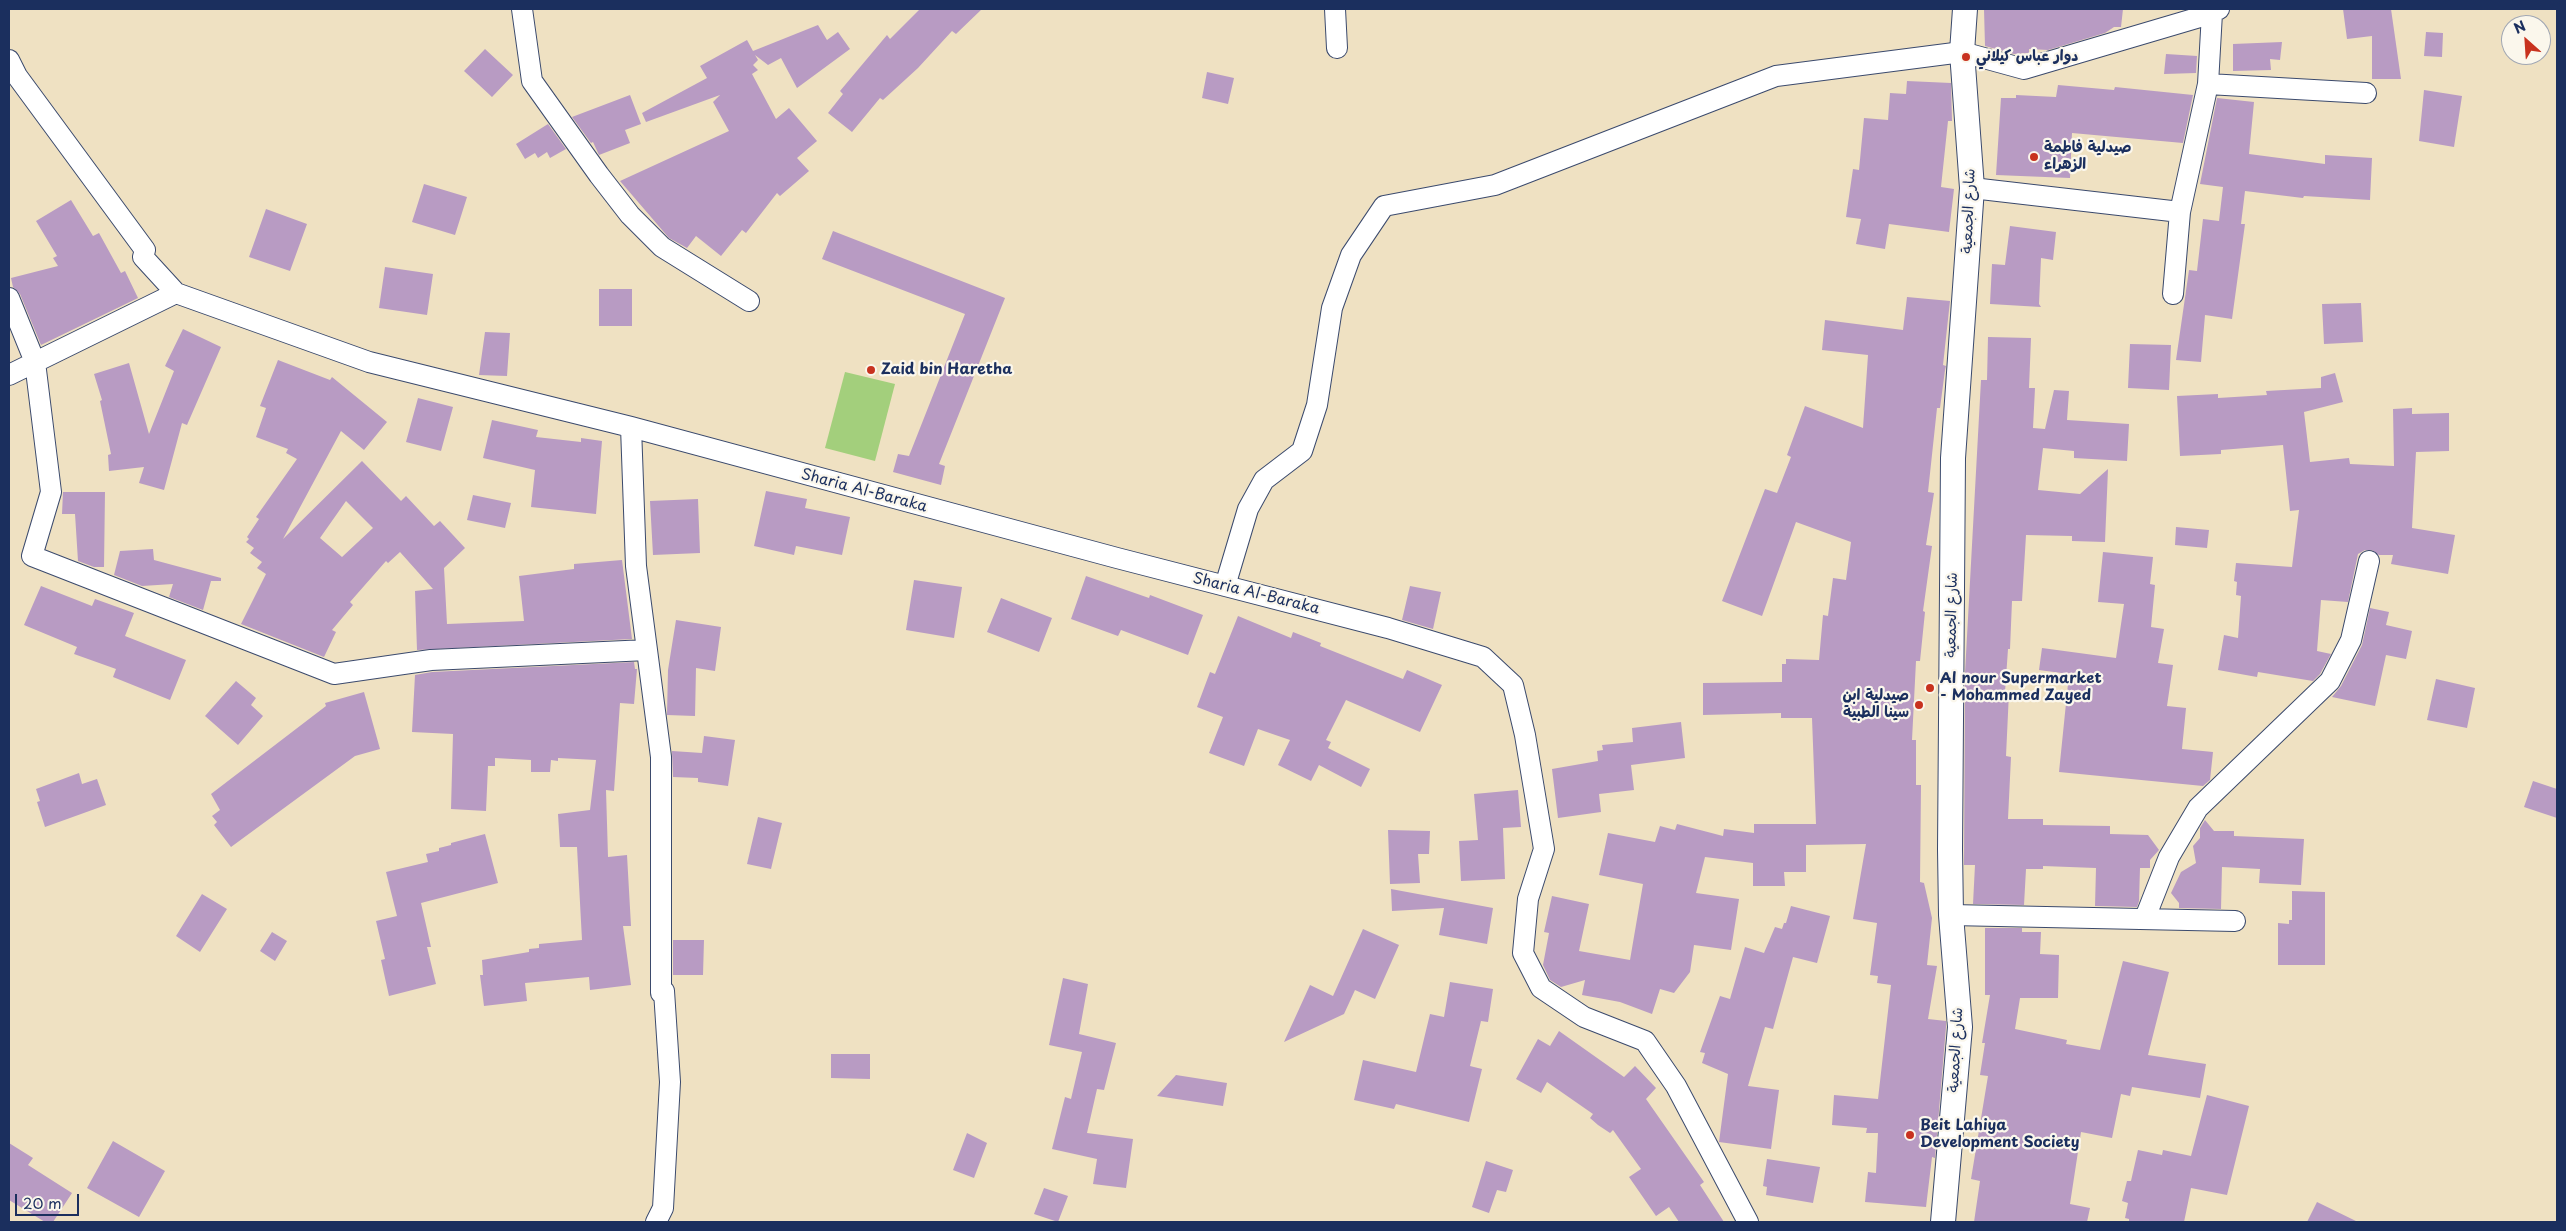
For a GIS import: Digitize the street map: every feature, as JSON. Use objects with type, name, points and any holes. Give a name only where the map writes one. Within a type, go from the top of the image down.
[{"type":"street","points":[[522,9],[532,81],[604,182],[630,215],[662,247],[749,301]]},
{"type":"street","points":[[1335,9],[1337,48]]},
{"type":"street","name":"شارع الجمعية","points":[[1942,1222],[1960,1027],[1951,915],[1950,849],[1953,458],[1972,188],[1962,52],[1965,9]]},
{"type":"street","points":[[1225,586],[1248,509],[1264,480],[1302,452],[1317,405],[1332,308],[1350,254],[1384,206],[1495,185],[1776,76],[1962,52],[2024,69],[2215,11],[2208,84],[2180,212],[2173,294]]},
{"type":"street","points":[[9,60],[17,76],[145,250],[143,257],[176,293],[9,375]]},
{"type":"street","points":[[2208,84],[2366,93]]},
{"type":"street","points":[[1972,188],[2180,212]]},
{"type":"street","name":"Sharia Al-Baraka","points":[[176,293],[369,362],[631,427],[1388,628],[1483,657],[1513,685],[1525,735],[1544,849],[1528,899],[1523,953],[1541,988],[1584,1017],[1645,1041],[1676,1086],[1748,1222]]},
{"type":"street","points":[[9,298],[35,362],[51,492],[32,556],[334,674],[430,660],[647,650]]},
{"type":"street","points":[[631,427],[636,566],[661,757],[661,993],[664,991],[670,1082],[663,1208],[656,1222]]},
{"type":"street","points":[[2146,918],[2169,857],[2198,808],[2330,681],[2351,640],[2369,561]]},
{"type":"street","points":[[1951,915],[2235,921]]},
{"type":"green space","points":[[845,372],[895,384],[875,461],[825,448]]},
{"type":"building","points":[[920,9],[982,9],[956,34],[952,31],[918,68],[883,100],[880,98],[852,132],[828,113],[843,94],[840,91],[887,35],[890,39]]},
{"type":"building","points":[[1984,9],[2123,9],[2121,27],[2114,27],[2105,33],[2048,50],[2029,49],[2029,53],[2014,54],[1985,46]]},
{"type":"building","points":[[2343,9],[2391,9],[2401,79],[2372,79],[2372,36],[2347,39]]},
{"type":"building","points":[[818,25],[827,40],[838,32],[850,49],[797,88],[781,58],[768,65],[755,55],[758,60],[753,65],[758,70],[752,74],[776,119],[789,108],[817,141],[797,158],[809,171],[780,196],[777,193],[746,233],[742,230],[721,256],[696,236],[687,248],[669,238],[620,181],[729,131],[713,102],[720,95],[646,122],[642,113],[707,78],[700,66],[747,40],[753,51]]},
{"type":"building","points":[[2426,32],[2443,33],[2442,57],[2424,56]]},
{"type":"building","points":[[2282,42],[2280,60],[2270,59],[2271,70],[2233,71],[2233,44]]},
{"type":"building","points":[[485,49],[513,75],[492,97],[464,71]]},
{"type":"building","points":[[2166,54],[2197,56],[2196,73],[2164,74]]},
{"type":"building","points":[[1207,72],[1234,78],[1228,104],[1202,98]]},
{"type":"building","points":[[1907,81],[1951,83],[1952,121],[1948,121],[1941,187],[1954,189],[1949,232],[1889,224],[1885,249],[1856,244],[1861,219],[1846,217],[1853,169],[1859,170],[1864,118],[1888,120],[1890,93],[1906,94]]},
{"type":"building","points":[[2058,85],[2114,90],[2115,87],[2193,95],[2183,143],[2072,133],[2070,178],[1996,175],[2001,98],[2016,98],[2016,95],[2056,97]]},
{"type":"building","points":[[2424,90],[2462,96],[2454,147],[2419,141]]},
{"type":"building","points":[[630,95],[641,124],[625,130],[630,143],[599,155],[593,142],[591,143],[572,117]]},
{"type":"building","points":[[2217,98],[2254,102],[2249,154],[2325,164],[2325,155],[2372,158],[2370,200],[2304,196],[2303,198],[2245,191],[2241,224],[2245,224],[2232,319],[2205,315],[2201,362],[2176,360],[2189,270],[2197,271],[2203,219],[2219,221],[2223,187],[2200,184]]},
{"type":"building","points":[[548,124],[566,149],[550,158],[547,152],[538,158],[535,153],[525,159],[516,144]]},
{"type":"building","points":[[424,184],[467,197],[455,235],[412,222]]},
{"type":"building","points":[[71,200],[93,236],[99,233],[121,273],[125,271],[138,298],[41,345],[20,294],[13,287],[11,278],[58,266],[53,258],[57,256],[36,221]]},
{"type":"building","points":[[266,209],[307,224],[290,271],[249,257]]},
{"type":"building","points":[[2010,226],[2056,232],[2053,260],[2041,258],[2039,304],[2041,307],[1990,304],[1992,264],[2005,265]]},
{"type":"building","points":[[833,231],[1005,298],[939,464],[945,466],[941,485],[893,472],[898,454],[909,456],[965,314],[822,259]]},
{"type":"building","points":[[385,267],[433,274],[427,315],[379,308]]},
{"type":"building","points":[[599,289],[632,289],[632,326],[599,326]]},
{"type":"building","points":[[1907,297],[1950,301],[1943,365],[1946,366],[1940,408],[1937,408],[1928,492],[1934,493],[1926,545],[1932,546],[1923,611],[1925,612],[1920,661],[1916,661],[1912,740],[1916,740],[1916,785],[1921,785],[1920,882],[1924,883],[1932,918],[1927,965],[1937,966],[1928,1019],[1946,1021],[1935,1158],[1932,1157],[1926,1207],[1865,1202],[1868,1172],[1876,1173],[1878,1133],[1866,1133],[1867,1128],[1832,1125],[1834,1095],[1878,1099],[1891,985],[1877,983],[1878,976],[1870,975],[1877,923],[1853,919],[1866,844],[1806,845],[1806,872],[1784,872],[1785,886],[1753,886],[1753,863],[1705,857],[1696,893],[1739,899],[1731,950],[1694,945],[1690,972],[1674,993],[1660,989],[1652,1014],[1620,1002],[1582,995],[1585,980],[1561,987],[1550,980],[1543,965],[1549,933],[1544,932],[1552,896],[1589,904],[1579,951],[1630,960],[1643,884],[1599,875],[1608,833],[1655,842],[1660,826],[1675,830],[1677,824],[1723,836],[1724,829],[1754,833],[1754,824],[1816,824],[1812,718],[1781,718],[1781,713],[1703,715],[1703,683],[1782,682],[1782,664],[1786,664],[1786,659],[1819,660],[1823,615],[1828,616],[1833,578],[1846,580],[1851,542],[1796,522],[1762,616],[1722,601],[1765,489],[1777,493],[1791,457],[1787,455],[1805,406],[1863,428],[1868,355],[1822,350],[1825,320],[1903,330]]},
{"type":"building","points":[[2361,303],[2363,342],[2324,344],[2322,304]]},
{"type":"building","points":[[183,329],[221,347],[187,425],[182,423],[164,490],[139,483],[144,467],[109,471],[108,455],[111,454],[100,401],[102,400],[94,374],[129,363],[149,434],[174,371],[165,366]]},
{"type":"building","points":[[485,332],[510,333],[507,376],[479,375]]},
{"type":"building","points":[[1988,337],[2031,338],[2029,388],[2035,388],[2033,428],[2045,429],[2054,390],[2069,391],[2067,420],[2129,424],[2127,461],[2074,458],[2074,451],[2043,448],[2038,490],[2080,494],[2108,469],[2105,542],[2072,541],[2072,536],[2026,535],[2022,601],[2012,601],[2010,649],[2008,649],[2005,692],[2009,692],[2006,756],[2011,757],[2008,819],[2043,819],[2043,825],[2110,826],[2110,834],[2148,835],[2159,850],[2150,860],[2150,868],[2140,868],[2139,901],[2137,907],[2095,906],[2096,868],[2043,866],[2043,869],[2026,869],[2024,905],[1973,904],[1975,865],[1964,865],[1965,673],[1981,380],[1987,380]]},
{"type":"building","points":[[2130,344],[2171,345],[2169,390],[2128,388]]},
{"type":"building","points":[[278,360],[330,380],[332,377],[387,422],[364,450],[341,431],[283,539],[362,461],[401,501],[406,496],[434,526],[440,521],[465,548],[444,568],[447,624],[524,621],[519,576],[574,569],[574,564],[622,560],[632,639],[417,650],[415,591],[433,589],[400,552],[388,563],[386,561],[350,602],[353,605],[332,630],[336,632],[324,657],[241,624],[266,574],[257,568],[262,562],[250,553],[254,548],[246,542],[249,539],[247,537],[259,519],[256,517],[297,459],[286,453],[288,449],[256,437],[266,408],[260,406]],"holes":[[[346,501],[373,528],[342,557],[320,538]]]},
{"type":"building","points":[[2335,373],[2343,402],[2304,412],[2310,462],[2349,458],[2350,464],[2394,466],[2393,409],[2412,408],[2412,414],[2449,413],[2449,451],[2416,452],[2412,528],[2455,535],[2448,574],[2391,564],[2393,555],[2379,555],[2372,550],[2365,550],[2358,554],[2348,602],[2321,600],[2317,651],[2331,654],[2320,674],[2313,681],[2258,672],[2257,677],[2218,670],[2224,635],[2238,638],[2241,596],[2236,595],[2237,582],[2234,581],[2236,563],[2292,567],[2299,510],[2290,511],[2283,445],[2221,450],[2221,454],[2180,456],[2177,396],[2218,394],[2218,398],[2267,395],[2266,391],[2321,388],[2321,377]]},
{"type":"building","points":[[418,398],[453,407],[441,451],[406,442]]},
{"type":"building","points":[[492,420],[538,430],[536,437],[581,442],[581,438],[602,441],[596,514],[531,507],[535,470],[483,458]]},
{"type":"building","points":[[766,491],[807,499],[805,508],[850,517],[842,555],[796,546],[794,555],[754,546]]},
{"type":"building","points":[[63,492],[105,492],[104,567],[94,567],[78,561],[75,514],[62,514]]},
{"type":"building","points":[[473,495],[511,503],[505,528],[467,520]]},
{"type":"building","points":[[698,499],[700,553],[653,555],[650,501]]},
{"type":"building","points":[[2176,527],[2209,530],[2207,548],[2175,545]]},
{"type":"building","points":[[153,549],[154,560],[221,578],[221,581],[211,581],[203,610],[169,597],[173,584],[142,586],[114,575],[120,551]]},
{"type":"building","points":[[2103,552],[2153,557],[2150,584],[2155,585],[2151,627],[2164,629],[2158,663],[2173,665],[2167,706],[2186,708],[2182,749],[2213,752],[2210,780],[2203,786],[2059,772],[2069,674],[2039,670],[2042,648],[2116,658],[2124,604],[2098,602]]},
{"type":"building","points":[[1086,576],[1149,598],[1150,595],[1203,615],[1188,655],[1121,630],[1118,636],[1071,619]]},
{"type":"building","points":[[914,580],[962,587],[954,638],[906,630]]},
{"type":"building","points":[[41,586],[92,606],[95,599],[134,613],[125,636],[186,660],[170,700],[113,677],[116,669],[74,654],[77,647],[24,625]]},
{"type":"building","points":[[1410,586],[1441,592],[1433,629],[1402,620]]},
{"type":"building","points":[[1001,598],[1052,618],[1039,652],[987,632]]},
{"type":"building","points":[[2370,608],[2389,612],[2386,625],[2412,631],[2406,659],[2386,655],[2375,706],[2332,697],[2341,686],[2362,645]]},
{"type":"building","points":[[1238,616],[1291,638],[1293,632],[1321,643],[1320,646],[1403,679],[1407,670],[1442,685],[1420,732],[1346,700],[1326,740],[1331,742],[1328,748],[1370,769],[1361,787],[1319,765],[1311,781],[1278,765],[1290,740],[1258,729],[1244,766],[1209,753],[1223,717],[1197,707],[1210,672],[1215,674]]},
{"type":"building","points":[[676,620],[721,627],[715,671],[696,668],[695,716],[667,715],[668,670]]},
{"type":"building","points":[[634,662],[635,669],[637,669],[634,704],[620,703],[614,791],[606,790],[608,857],[627,855],[631,926],[623,926],[631,985],[590,990],[589,977],[525,983],[527,1001],[484,1006],[480,975],[483,975],[482,960],[529,952],[529,949],[539,948],[539,944],[582,940],[577,847],[560,847],[558,814],[590,810],[596,760],[558,758],[558,761],[551,760],[550,772],[531,772],[531,760],[495,758],[495,766],[488,766],[486,811],[451,809],[453,734],[412,732],[415,675],[432,672]]},
{"type":"building","points":[[2436,679],[2475,688],[2467,728],[2427,720]]},
{"type":"building","points":[[236,681],[256,698],[251,705],[263,716],[238,745],[205,716]]},
{"type":"building","points":[[364,692],[380,749],[355,756],[231,847],[214,825],[217,822],[212,816],[220,810],[211,794],[326,706],[325,703]]},
{"type":"building","points":[[1681,722],[1685,758],[1631,765],[1634,790],[1599,794],[1601,812],[1558,818],[1552,769],[1598,761],[1597,751],[1603,750],[1602,745],[1633,742],[1632,728]]},
{"type":"building","points":[[704,736],[735,740],[728,786],[698,782],[698,778],[673,777],[672,751],[702,753]]},
{"type":"building","points":[[79,773],[82,784],[97,779],[106,805],[45,827],[37,802],[40,801],[36,789]]},
{"type":"building","points":[[2533,781],[2557,789],[2557,818],[2524,807]]},
{"type":"building","points":[[1518,790],[1521,827],[1503,828],[1505,879],[1461,881],[1459,841],[1478,840],[1474,794]]},
{"type":"building","points":[[758,817],[782,823],[771,869],[747,864]]},
{"type":"building","points":[[2205,820],[2214,831],[2234,831],[2234,836],[2304,839],[2301,885],[2259,883],[2260,869],[2222,867],[2221,909],[2179,908],[2179,903],[2171,893],[2181,872],[2196,863],[2193,846],[2200,838],[2200,828]]},
{"type":"building","points":[[1388,830],[1430,831],[1429,854],[1418,854],[1420,883],[1390,884]]},
{"type":"building","points":[[485,834],[498,883],[421,903],[431,947],[427,947],[436,984],[389,996],[381,960],[385,959],[376,921],[397,916],[386,872],[428,862],[426,854],[439,851],[439,848],[451,845],[451,843]]},
{"type":"building","points":[[1391,889],[1493,908],[1487,944],[1439,935],[1444,908],[1392,911]]},
{"type":"building","points":[[2292,891],[2325,892],[2325,965],[2278,965],[2278,923],[2289,924],[2289,920],[2292,920]]},
{"type":"building","points":[[202,894],[227,909],[200,952],[176,936]]},
{"type":"building","points":[[1791,906],[1830,916],[1817,963],[1793,957],[1773,1029],[1765,1027],[1748,1086],[1779,1090],[1771,1149],[1719,1142],[1728,1074],[1702,1063],[1705,1053],[1700,1052],[1720,996],[1730,999],[1745,947],[1764,953],[1775,927],[1782,929],[1784,923],[1786,923]]},
{"type":"building","points":[[1985,928],[2022,928],[2022,932],[2041,932],[2040,954],[2059,955],[2058,998],[2020,998],[2015,1029],[2067,1040],[2066,1044],[2100,1050],[2123,961],[2169,972],[2148,1055],[2206,1064],[2200,1098],[2132,1087],[2130,1096],[2121,1094],[2112,1138],[2081,1132],[2070,1204],[2090,1208],[2087,1222],[1974,1222],[1980,1181],[1971,1179],[1988,1076],[1980,1075],[1985,1043],[1982,1043],[1990,995],[1985,995]]},
{"type":"building","points":[[1363,929],[1399,945],[1375,999],[1355,990],[1344,1014],[1284,1042],[1310,985],[1333,996]]},
{"type":"building","points":[[272,932],[287,941],[275,961],[260,951]]},
{"type":"building","points":[[673,940],[704,940],[703,975],[673,975]]},
{"type":"building","points":[[1063,978],[1088,984],[1079,1034],[1116,1043],[1104,1090],[1097,1089],[1087,1133],[1133,1139],[1126,1188],[1093,1184],[1097,1159],[1052,1149],[1065,1097],[1071,1099],[1082,1052],[1049,1045]]},
{"type":"building","points":[[1450,982],[1493,989],[1488,1022],[1481,1021],[1470,1066],[1482,1069],[1469,1122],[1396,1104],[1394,1109],[1354,1100],[1363,1060],[1416,1072],[1430,1014],[1444,1017]]},
{"type":"building","points":[[1559,1031],[1624,1077],[1635,1066],[1656,1088],[1646,1099],[1704,1182],[1700,1185],[1724,1222],[1679,1222],[1669,1207],[1656,1216],[1629,1177],[1641,1169],[1613,1130],[1610,1133],[1598,1125],[1590,1118],[1593,1114],[1547,1082],[1541,1093],[1516,1079],[1538,1039],[1550,1046]]},
{"type":"building","points":[[831,1054],[870,1054],[870,1079],[831,1078]]},
{"type":"building","points":[[1176,1075],[1227,1083],[1223,1106],[1157,1096]]},
{"type":"building","points":[[2207,1095],[2249,1106],[2227,1195],[2191,1188],[2184,1222],[2129,1222],[2129,1219],[2125,1218],[2128,1203],[2122,1201],[2127,1181],[2131,1181],[2138,1150],[2162,1155],[2163,1150],[2191,1156]]},
{"type":"building","points":[[967,1133],[987,1143],[974,1178],[953,1170]]},
{"type":"building","points":[[113,1141],[165,1171],[139,1217],[87,1188]]},
{"type":"building","points":[[9,1143],[33,1158],[28,1165],[72,1193],[53,1222],[45,1222],[9,1200]]},
{"type":"building","points":[[1767,1159],[1820,1167],[1813,1203],[1766,1195],[1767,1187],[1763,1186]]},
{"type":"building","points":[[1486,1161],[1513,1170],[1506,1192],[1497,1190],[1489,1213],[1472,1207]]},
{"type":"building","points":[[1044,1188],[1068,1196],[1058,1222],[1034,1214]]},
{"type":"building","points":[[2317,1202],[2358,1222],[2307,1222]]},
{"type":"place","name":"دوار عباس كيلاني","points":[[1966,57]]},
{"type":"place","name":"صيدلية فاطمة الزهراء","points":[[2034,157]]},
{"type":"place","name":"Zaid bin Haretha","points":[[871,370]]},
{"type":"place","name":"Al nour Supermarket - Mohammed Zayed","points":[[1930,688]]},
{"type":"place","name":"صيدلية ابن سينا الطبية","points":[[1919,705]]},
{"type":"place","name":"Beit Lahiya Development Society","points":[[1910,1135]]}]
